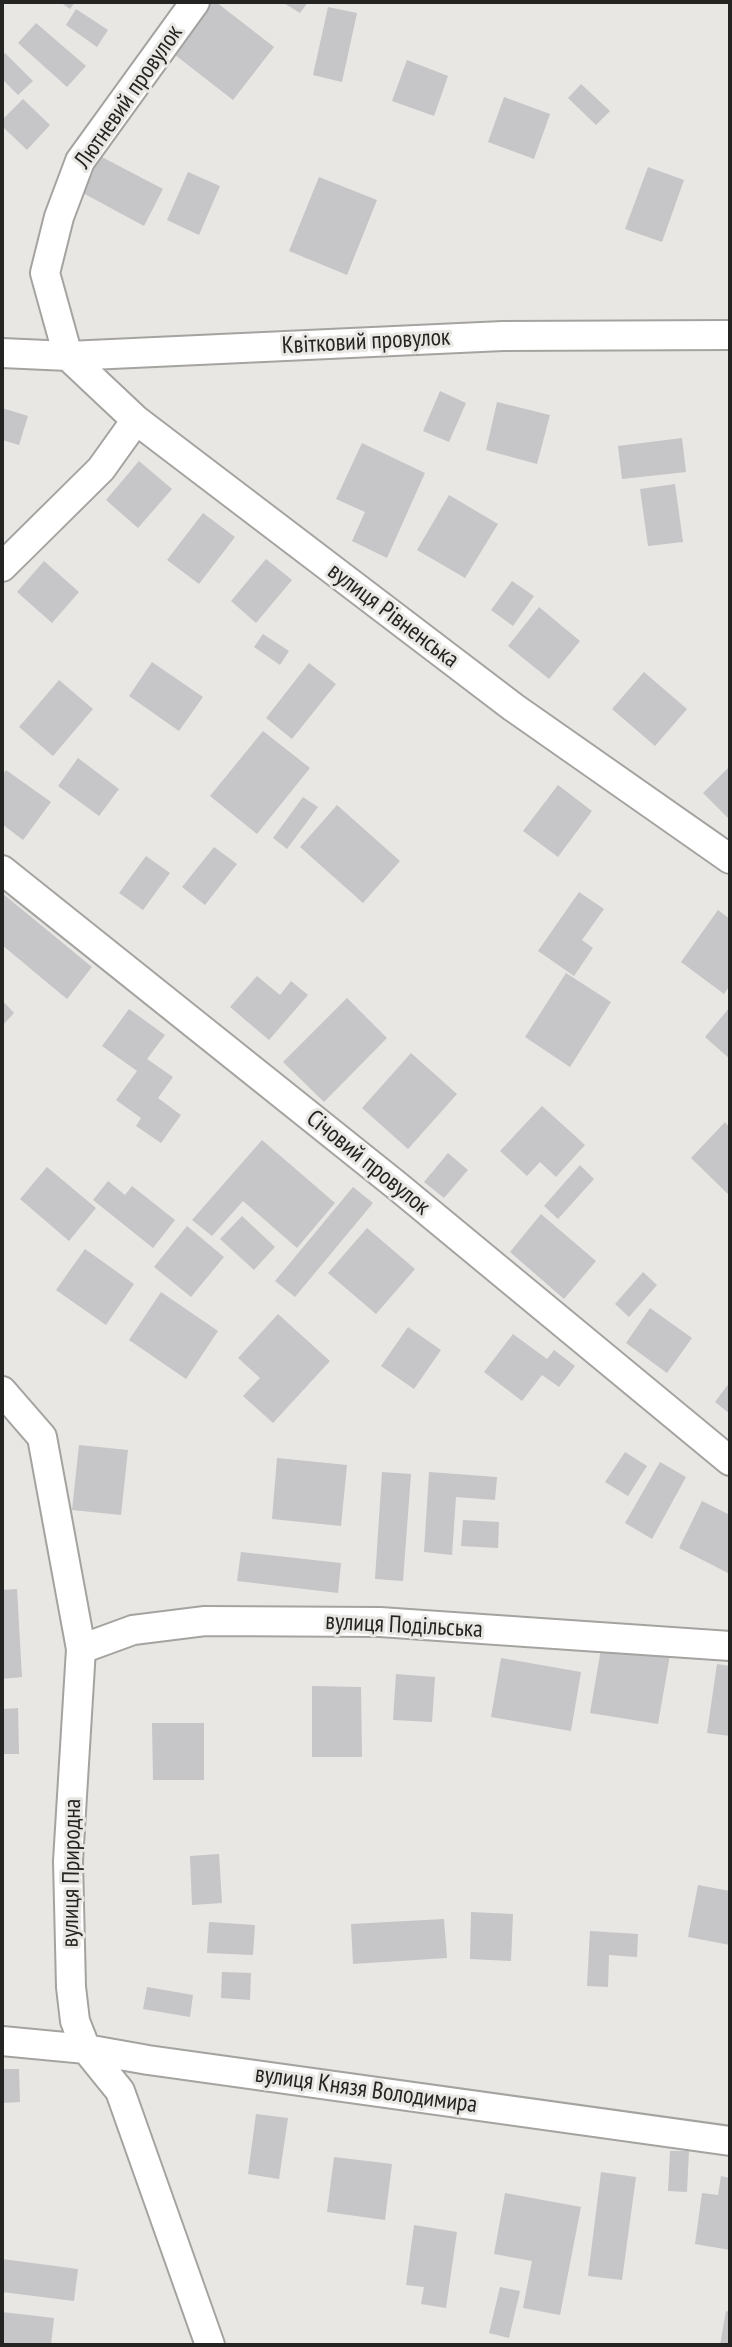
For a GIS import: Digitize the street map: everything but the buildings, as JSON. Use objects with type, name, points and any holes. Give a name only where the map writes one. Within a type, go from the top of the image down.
[{"type":"street","name":"Лютневий провулок","points":[[68,356],[45,273],[59,217],[80,161],[195,2]]},
{"type":"street","name":"Квітковий провулок","points":[[2,353],[68,356],[503,336],[730,335]]},
{"type":"street","name":"вулиця Рівненська","points":[[68,356],[136,420],[513,707],[730,859]]},
{"type":"street","points":[[2,567],[101,469],[136,420]]},
{"type":"street","name":"Січовий провулок","points":[[2,870],[396,1185],[730,1461]]},
{"type":"street","name":"вулиця Природна","points":[[2,1391],[42,1437],[81,1648],[68,1861],[71,1987],[75,2021],[86,2049],[120,2091],[217,2344]]},
{"type":"street","name":"вулиця Подільська","points":[[81,1648],[133,1630],[205,1621],[380,1622],[730,1646]]},
{"type":"street","name":"вулиця Князя Володимира","points":[[2,2041],[86,2049],[148,2060],[730,2141]]}]
